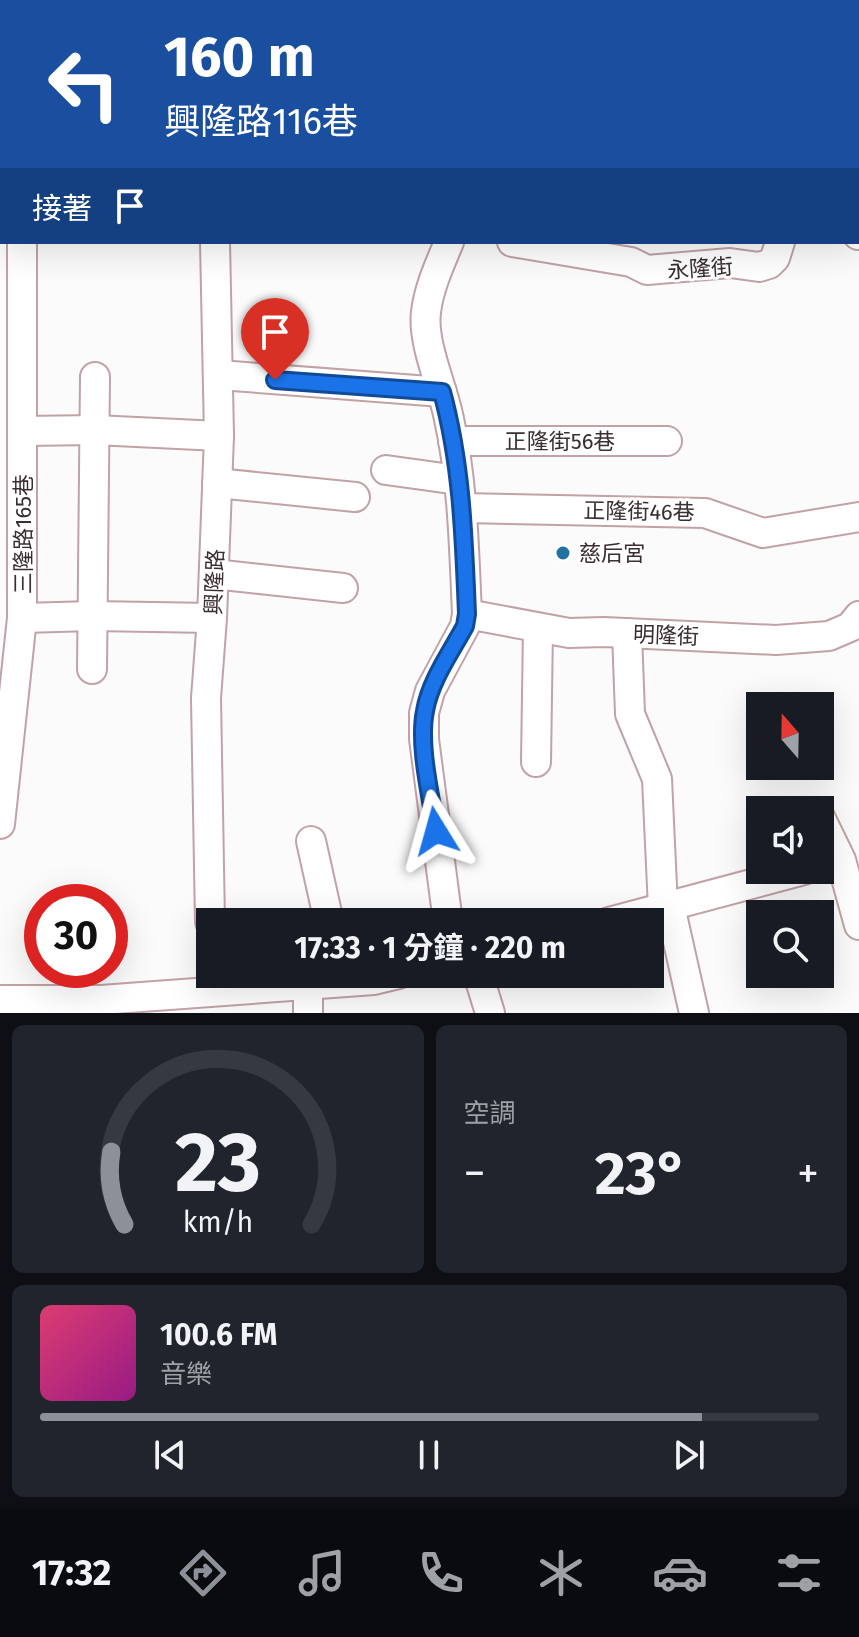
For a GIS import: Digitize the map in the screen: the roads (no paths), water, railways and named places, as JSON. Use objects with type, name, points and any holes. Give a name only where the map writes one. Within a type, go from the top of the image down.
[{"type":"street","name":"三隆路165巷","points":[[0,824],[22,618],[22,244]]},
{"type":"street","name":"興隆路","points":[[210,908],[206,698],[219,436],[215,244]]},
{"type":"street","points":[[446,908],[424,739],[424,713],[430,691],[465,626],[467,614],[462,508],[453,441],[429,341],[426,314],[432,283],[448,244]]},
{"type":"street","name":"永隆街","points":[[537,244],[595,249],[647,270],[730,263],[759,267],[775,258],[779,244]]},
{"type":"street","points":[[219,375],[442,392]]},
{"type":"street","points":[[92,669],[95,377]]},
{"type":"street","points":[[23,431],[95,430],[219,436]]},
{"type":"street","name":"正隆街56巷","points":[[453,441],[667,441]]},
{"type":"street","points":[[386,470],[458,480]]},
{"type":"street","points":[[217,483],[355,497]]},
{"type":"street","name":"正隆街46巷","points":[[462,508],[705,513],[763,533],[859,517]]},
{"type":"street","points":[[214,574],[343,588]]},
{"type":"street","name":"明隆街","points":[[467,614],[569,633],[776,640],[829,636],[850,627],[859,616]]},
{"type":"street","points":[[22,618],[212,618]]},
{"type":"street","points":[[536,762],[538,628]]},
{"type":"street","points":[[627,633],[630,714],[657,779],[667,907],[694,1013]]},
{"type":"street","points":[[311,841],[326,908]]},
{"type":"street","points":[[840,860],[859,925]]},
{"type":"street","points":[[663,908],[752,884]]},
{"type":"street","points":[[0,1000],[101,1000],[196,985]]},
{"type":"street","points":[[308,988],[308,1013]]},
{"type":"street","points":[[482,988],[490,1013]]},
{"type":"place","name":"慈后宮","points":[[563,553]]}]
